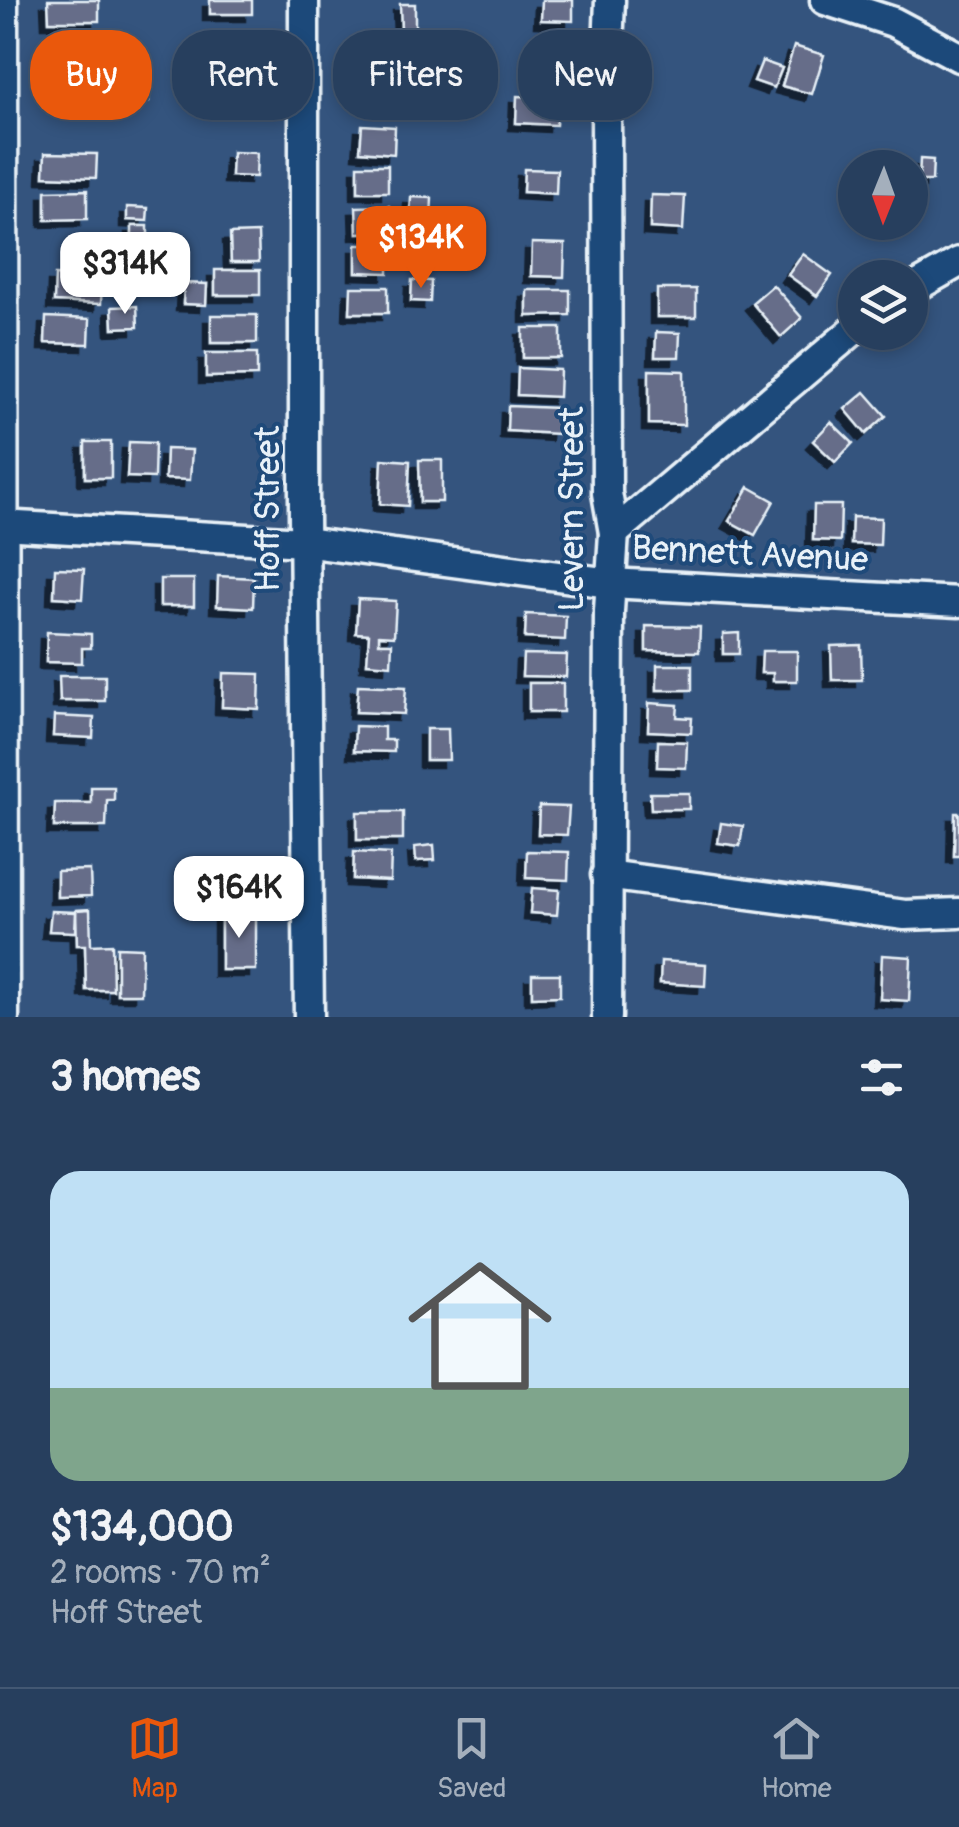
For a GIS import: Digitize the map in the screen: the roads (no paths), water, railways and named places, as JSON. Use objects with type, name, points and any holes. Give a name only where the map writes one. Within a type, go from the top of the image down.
[{"type":"street","points":[[3,0],[4,1017]]},
{"type":"street","name":"Hoff Street","points":[[304,0],[309,1017]]},
{"type":"street","name":"Levern Street","points":[[607,1017],[610,583],[614,532],[608,492],[606,98],[610,0]]},
{"type":"street","points":[[824,0],[893,22],[959,57]]},
{"type":"street","points":[[928,280],[959,262]]},
{"type":"street","points":[[614,532],[838,343]]},
{"type":"street","name":"Bennett Avenue","points":[[2,525],[304,542],[610,583],[959,602]]},
{"type":"street","points":[[606,876],[906,915],[959,912]]}]
